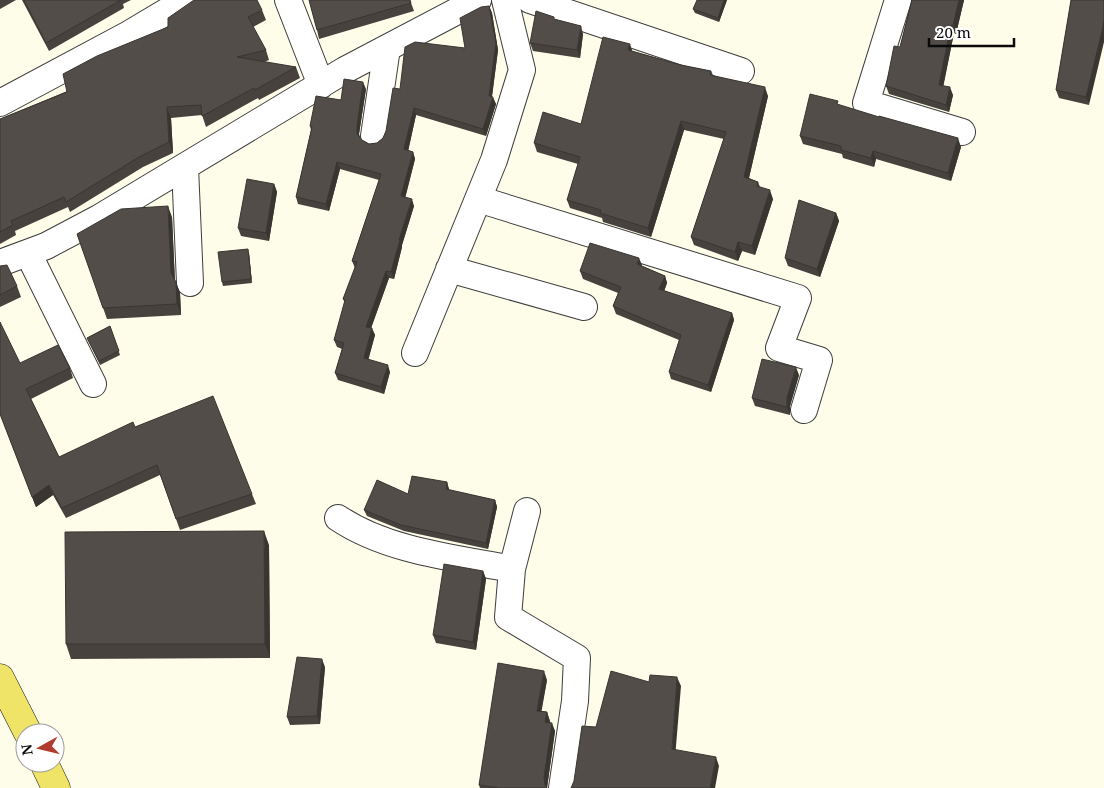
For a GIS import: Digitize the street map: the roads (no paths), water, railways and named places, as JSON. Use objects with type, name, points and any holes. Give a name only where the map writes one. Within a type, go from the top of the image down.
[{"type":"main road","points":[[0,678],[23,723]]},
{"type":"main road","points":[[49,773],[56,788]]},
{"type":"street","points":[[0,103],[129,34],[186,0]]},
{"type":"street","points":[[288,0],[321,84]]},
{"type":"street","points":[[0,263],[46,246],[99,218],[321,84],[387,48],[435,11],[478,0]]},
{"type":"street","points":[[415,354],[494,160],[522,70],[505,0]]},
{"type":"street","points":[[530,0],[741,71]]},
{"type":"street","points":[[898,0],[866,103],[962,132]]},
{"type":"street","points":[[374,136],[387,48]]},
{"type":"street","points":[[185,167],[190,283]]},
{"type":"street","points":[[478,199],[798,298],[779,348],[819,360],[804,410]]},
{"type":"street","points":[[28,253],[93,384]]},
{"type":"street","points":[[449,269],[584,307]]},
{"type":"street","points":[[527,511],[512,569],[508,617],[576,658],[575,701],[562,788]]},
{"type":"street","points":[[338,518],[355,530],[417,551],[512,569]]}]
